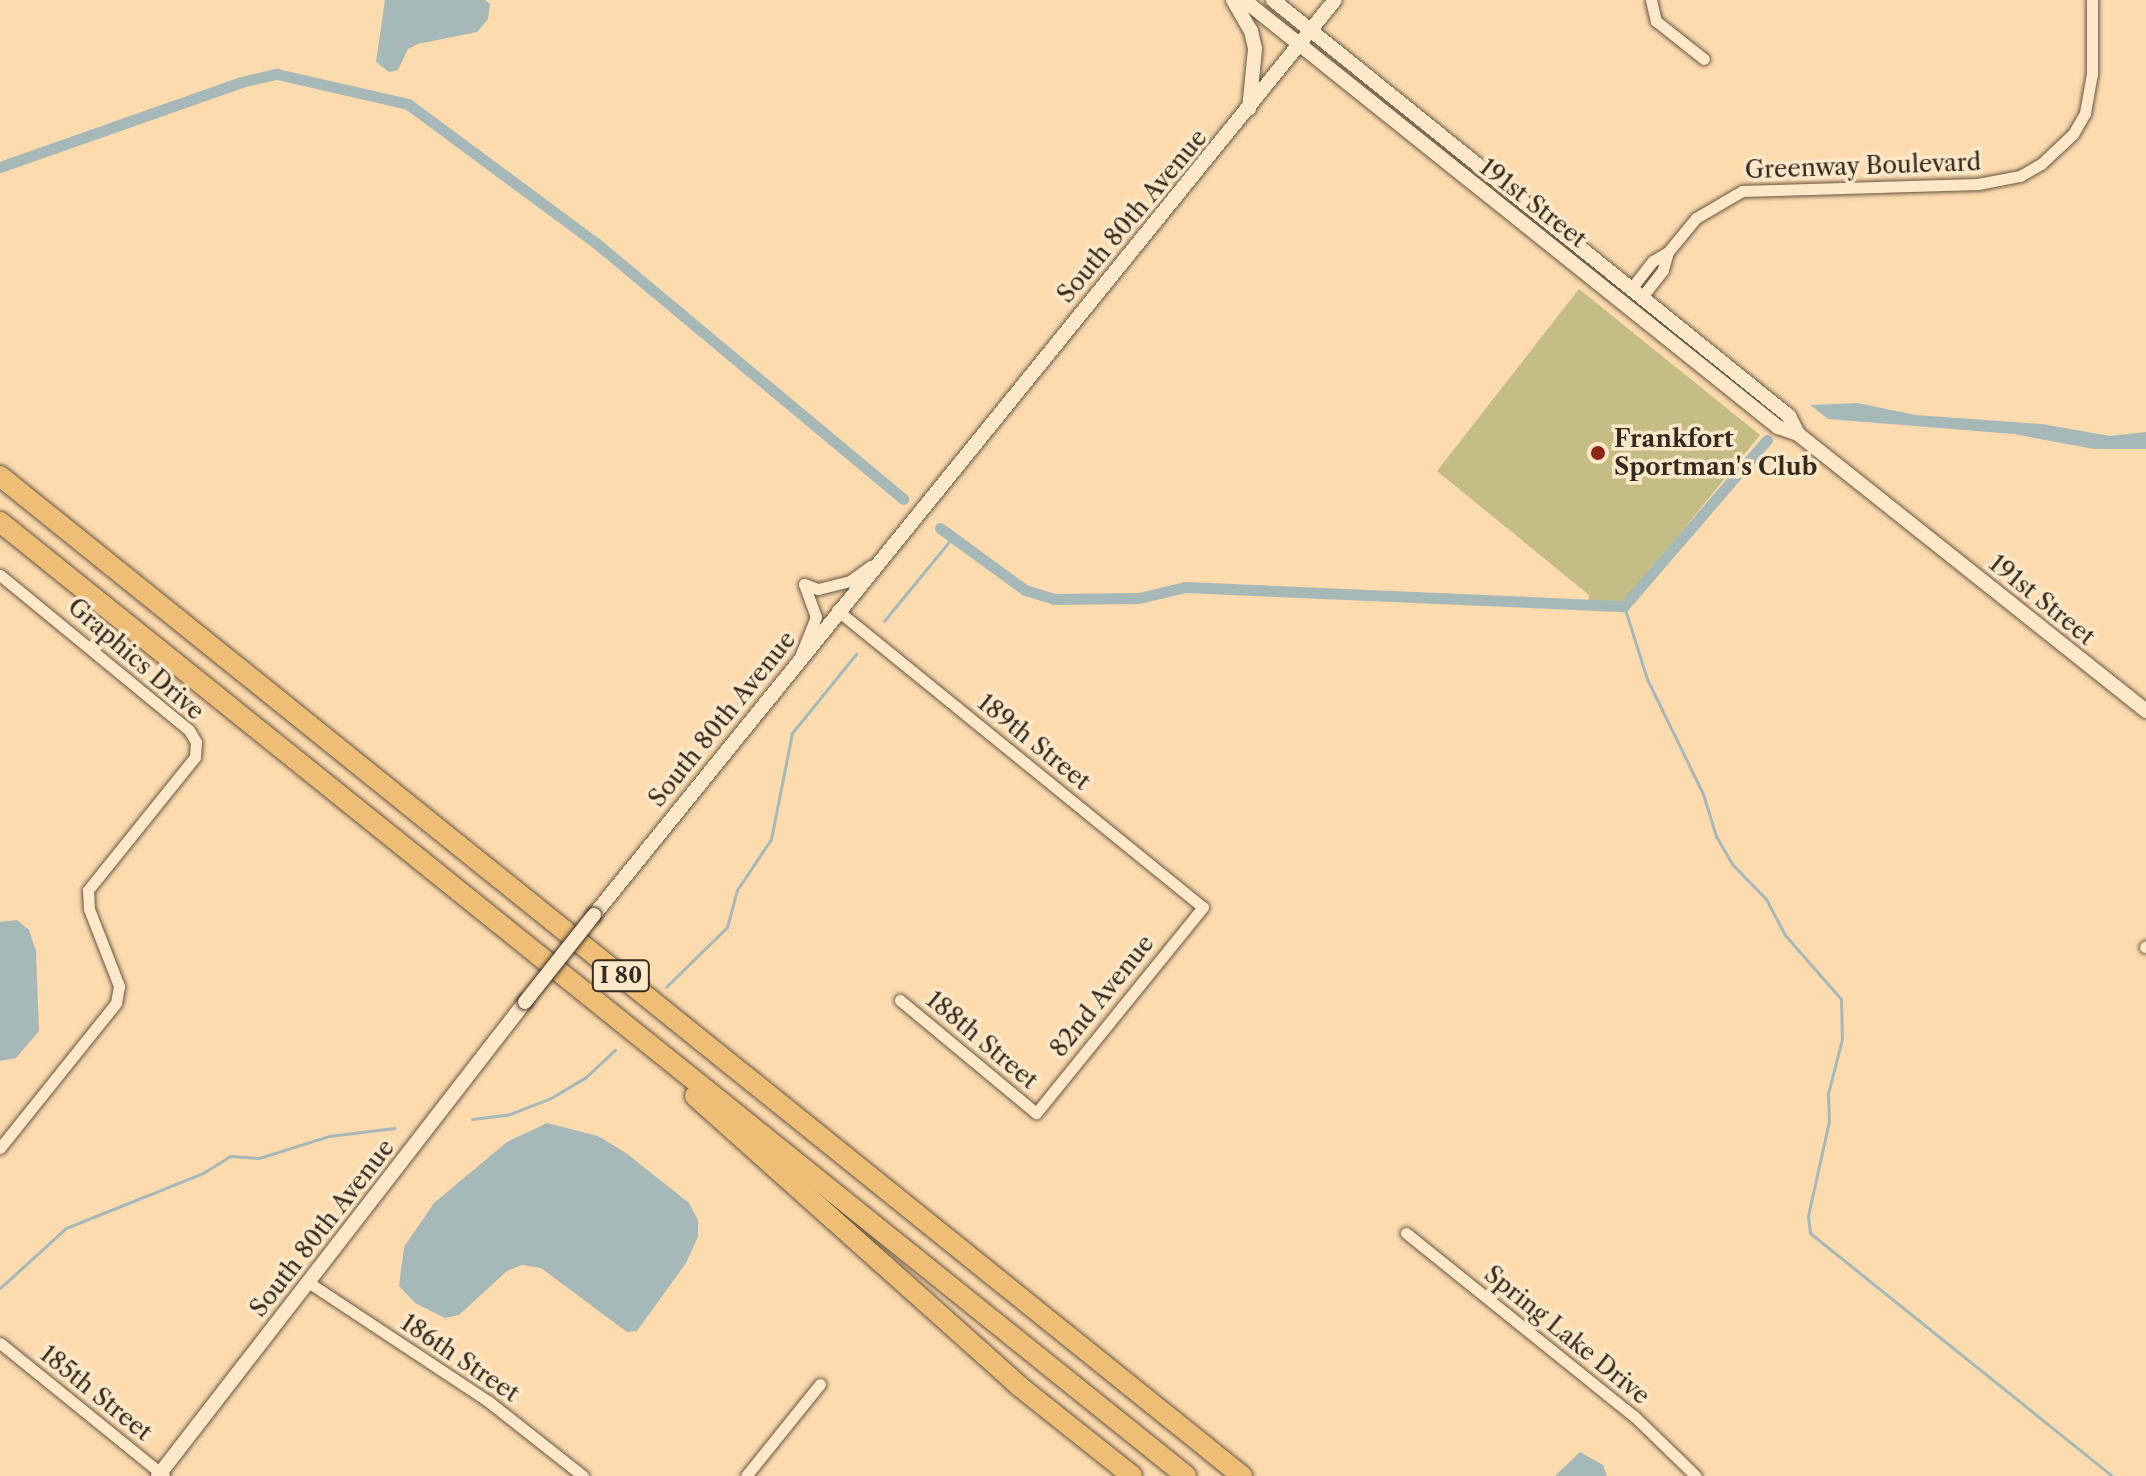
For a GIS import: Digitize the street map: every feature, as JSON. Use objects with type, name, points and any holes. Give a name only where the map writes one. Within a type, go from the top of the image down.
[{"type":"highway","name":"I 80","points":[[0,476],[1242,1476]]},
{"type":"highway","name":"I 80","points":[[0,522],[596,998],[1186,1476]]},
{"type":"highway","points":[[596,998],[667,1072],[1019,1386],[1132,1476]]},
{"type":"main road","points":[[1233,0],[1247,22],[1255,49],[1249,109]]},
{"type":"main road","name":"191st Street","points":[[1244,0],[1778,427],[1798,434],[2146,711]]},
{"type":"main road","name":"191st Street","points":[[1273,0],[1789,416],[1798,434]]},
{"type":"main road","name":"South 80th Avenue","points":[[161,1475],[525,1002],[871,566],[1249,109],[1335,0]]},
{"type":"street","points":[[1651,0],[1656,21],[1704,59]]},
{"type":"street","name":"Greenway Boulevard","points":[[1636,294],[1663,270],[1668,252],[1711,205],[1742,191],[1978,184],[2020,176],[2041,164],[2064,144],[2085,113],[2092,74],[2092,0]]},
{"type":"street","points":[[801,655],[816,617],[804,584],[818,589],[850,581],[871,566]]},
{"type":"street","name":"Graphics Drive","points":[[0,575],[178,721],[196,742],[195,757],[88,890],[89,909],[119,986],[116,1003],[0,1148]]},
{"type":"street","name":"189th Street","points":[[837,610],[1203,907]]},
{"type":"street","name":"82nd Avenue","points":[[1036,1113],[1203,907]]},
{"type":"street","name":"188th Street","points":[[900,1000],[1036,1113]]},
{"type":"street","name":"Spring Lake Drive","points":[[1406,1233],[1634,1416],[1696,1476]]},
{"type":"street","name":"186th Street","points":[[308,1282],[488,1401],[583,1476]]},
{"type":"street","name":"185th Street","points":[[0,1343],[161,1475]]},
{"type":"street","points":[[746,1476],[820,1384]]},
{"type":"shaded area","points":[[385,0],[485,0],[490,4],[488,19],[477,32],[418,44],[408,49],[398,70],[389,72],[376,62]]},
{"type":"shaded area","name":"Frankfort Sportman's Club","points":[[1579,289],[1760,435],[1627,599],[1608,611],[1588,610],[1589,595],[1437,471]]},
{"type":"shaded area","points":[[1857,403],[1916,415],[2042,424],[2110,436],[2146,432],[2146,449],[2094,449],[2014,434],[1828,419],[1810,405]]},
{"type":"shaded area","points":[[17,920],[29,930],[36,951],[39,1031],[16,1058],[0,1061],[0,922]]},
{"type":"shaded area","points":[[547,1123],[598,1136],[626,1153],[689,1203],[698,1220],[698,1237],[686,1263],[637,1331],[627,1332],[541,1268],[522,1265],[507,1271],[459,1315],[445,1318],[415,1303],[399,1286],[404,1247],[434,1203],[507,1142]]},
{"type":"shaded area","points":[[1580,1452],[1603,1465],[1607,1476],[1555,1476]]},
{"type":"waterway","points":[[0,167],[241,82],[277,74],[408,104],[596,243],[903,499]]},
{"type":"waterway","points":[[940,528],[1025,590],[1054,599],[1139,598],[1185,587],[1624,606],[1767,440]]},
{"type":"waterway","points":[[884,621],[952,538]]},
{"type":"waterway","points":[[1624,606],[1647,679],[1703,794],[1716,836],[1732,864],[1766,899],[1785,935],[1841,999],[1842,1039],[1828,1094],[1829,1121],[1808,1216],[1810,1233],[2112,1476]]},
{"type":"waterway","points":[[666,987],[727,927],[737,890],[771,839],[792,733],[856,654]]},
{"type":"waterway","points":[[472,1119],[507,1115],[551,1098],[586,1077],[615,1050]]},
{"type":"waterway","points":[[0,1288],[66,1228],[203,1173],[230,1156],[259,1158],[329,1136],[395,1128]]},
{"type":"place","name":"Frankfort Sportman's Club","points":[[1598,453]]}]
